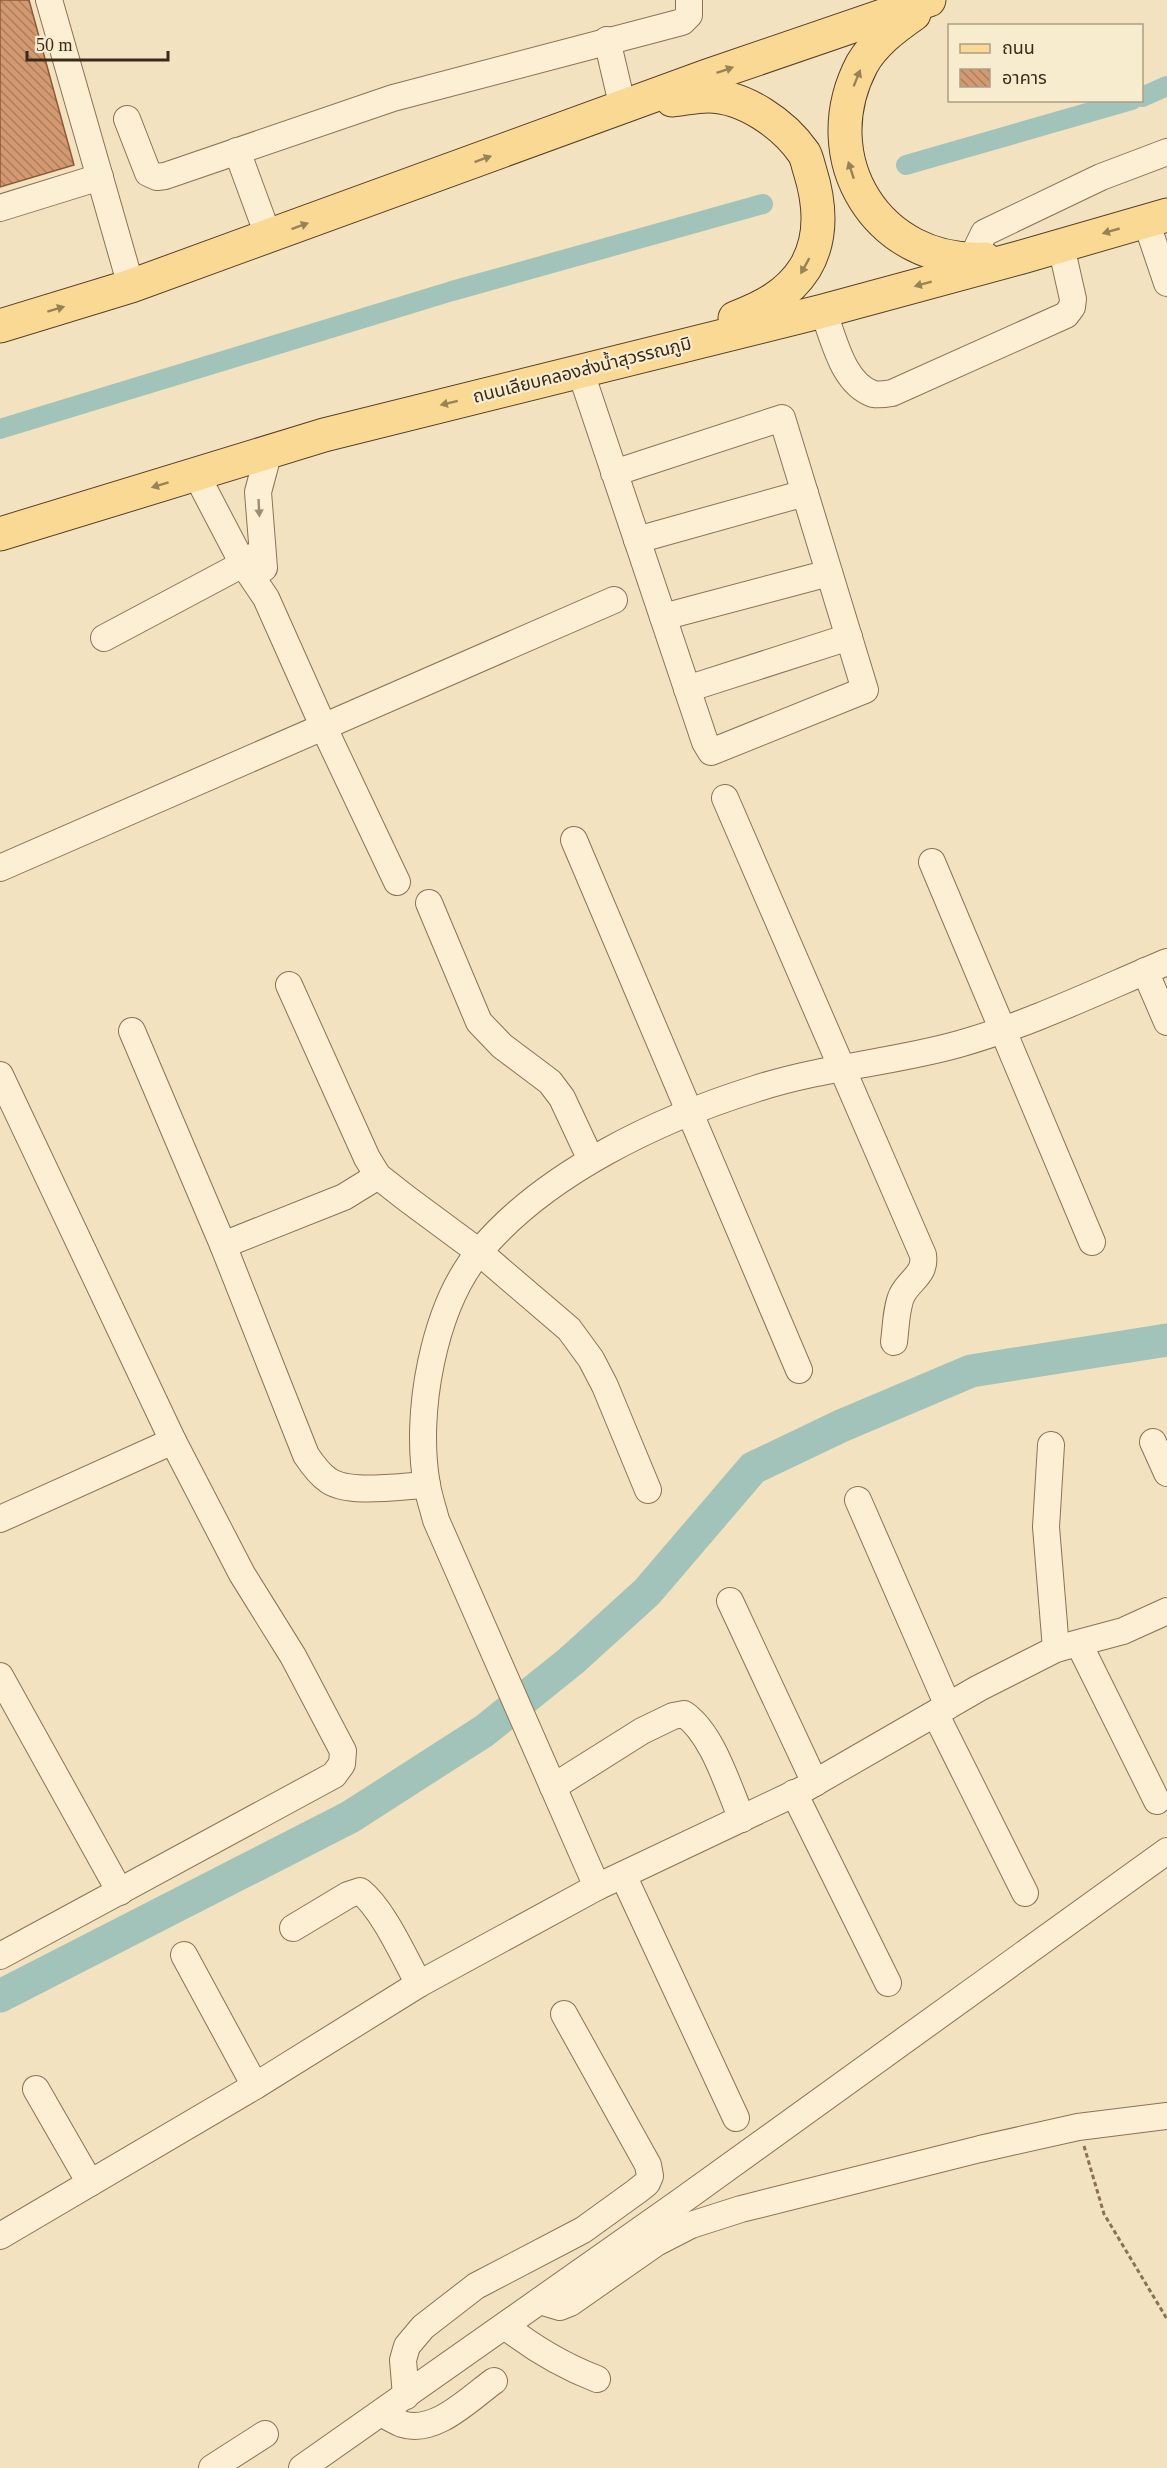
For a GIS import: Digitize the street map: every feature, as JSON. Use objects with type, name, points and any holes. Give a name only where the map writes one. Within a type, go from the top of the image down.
[{"type":"main road","points":[[0,326],[131,286],[269,238],[707,76],[929,0]]},
{"type":"main road","points":[[936,0],[882,38],[863,63],[854,82],[846,111],[844,134],[849,168],[865,203],[891,230],[922,249],[945,258],[971,260],[1022,257]]},
{"type":"main road","points":[[619,360],[768,305],[789,288],[805,268],[817,239],[819,210],[805,154],[783,129],[761,113],[733,100],[709,96],[627,107]]},
{"type":"main road","name":"ถนนเลียบคลองส่งน้ำสุวรรณภูมิ","points":[[0,534],[324,435],[823,311],[1157,218]]},
{"type":"street","points":[[49,0],[131,286]]},
{"type":"street","points":[[127,119],[148,173],[157,177],[393,98],[682,22],[689,15],[689,0]]},
{"type":"street","points":[[607,40],[627,107]]},
{"type":"street","points":[[237,151],[269,238]]},
{"type":"street","points":[[971,260],[984,233],[1101,177],[1167,152]]},
{"type":"street","points":[[0,208],[100,177]]},
{"type":"street","points":[[1157,218],[1167,283]]},
{"type":"street","points":[[823,311],[846,369],[858,386],[875,395],[892,393],[1066,315],[1072,307],[1073,298],[1061,246]]},
{"type":"street","points":[[579,370],[705,742],[711,752],[866,690],[782,418],[614,473]]},
{"type":"street","points":[[253,558],[258,492],[269,452]]},
{"type":"street","points":[[196,474],[253,558],[266,598],[397,882]]},
{"type":"street","points":[[637,540],[805,493]]},
{"type":"street","points":[[104,638],[253,558]]},
{"type":"street","points":[[663,617],[829,573]]},
{"type":"street","points":[[0,868],[614,600]]},
{"type":"street","points":[[687,689],[849,636]]},
{"type":"street","points":[[725,798],[924,1255],[925,1264],[921,1273],[902,1295],[894,1342]]},
{"type":"street","points":[[574,840],[800,1370]]},
{"type":"street","points":[[932,862],[1092,1242]]},
{"type":"street","points":[[429,903],[479,1022],[502,1046],[550,1082],[562,1098],[591,1160]]},
{"type":"street","points":[[597,1887],[436,1520],[427,1485],[424,1424],[428,1374],[446,1312],[465,1272],[479,1252],[542,1192],[591,1160],[691,1112],[756,1088],[955,1045],[1004,1031],[1156,966],[1167,1022]]},
{"type":"street","points":[[289,985],[367,1158],[378,1176],[479,1252],[569,1329],[591,1359],[605,1386],[648,1490]]},
{"type":"street","points":[[132,1031],[223,1245],[306,1455],[329,1481],[345,1488],[427,1485]]},
{"type":"street","points":[[0,1075],[173,1441],[242,1574],[293,1656],[343,1751],[342,1764],[334,1775],[323,1782],[0,1956]]},
{"type":"street","points":[[223,1245],[344,1197],[378,1176]]},
{"type":"street","points":[[0,1519],[173,1441]]},
{"type":"street","points":[[1153,1442],[1167,1473]]},
{"type":"street","points":[[1051,1445],[1046,1527],[1068,1646],[1156,1801]]},
{"type":"street","points":[[858,1500],[942,1711],[1025,1893]]},
{"type":"street","points":[[730,1601],[804,1788],[888,1983]]},
{"type":"street","points":[[0,2236],[255,2086],[419,1984],[597,1887],[804,1788],[942,1711],[1068,1646],[1123,1631],[1167,1611]]},
{"type":"street","points":[[0,1676],[120,1892]]},
{"type":"street","points":[[553,1787],[642,1731],[673,1716],[684,1714],[704,1735],[742,1819]]},
{"type":"street","points":[[302,2468],[505,2326],[1167,1851]]},
{"type":"street","points":[[623,1875],[736,2118]]},
{"type":"street","points":[[293,1928],[348,1895],[360,1891],[369,1898],[378,1911],[419,1984]]},
{"type":"street","points":[[184,1955],[255,2086]]},
{"type":"street","points":[[406,2396],[403,2360],[407,2346],[423,2327],[476,2286],[583,2230],[647,2183],[650,2176],[648,2164],[564,2014]]},
{"type":"street","points":[[36,2089],[90,2182]]},
{"type":"street","points":[[540,2301],[560,2307],[570,2303],[656,2243],[691,2225],[741,2209],[968,2151],[1078,2127],[1167,2116]]},
{"type":"street","points":[[505,2326],[549,2357],[597,2379]]},
{"type":"street","points":[[381,2413],[404,2424],[424,2426],[442,2418],[494,2381]]},
{"type":"street","points":[[212,2468],[265,2434]]},
{"type":"path","points":[[1078,2127],[1104,2214],[1167,2319]]},
{"type":"building","points":[[0,0],[29,0],[74,165],[0,187]]},
{"type":"waterway","points":[[1143,97],[1167,86]]},
{"type":"waterway","points":[[906,165],[1125,102]]},
{"type":"waterway","points":[[0,429],[452,291],[763,204]]},
{"type":"waterway","points":[[0,1996],[350,1817],[484,1731],[571,1661],[647,1592],[753,1468],[841,1426],[971,1371],[1167,1340]]}]
